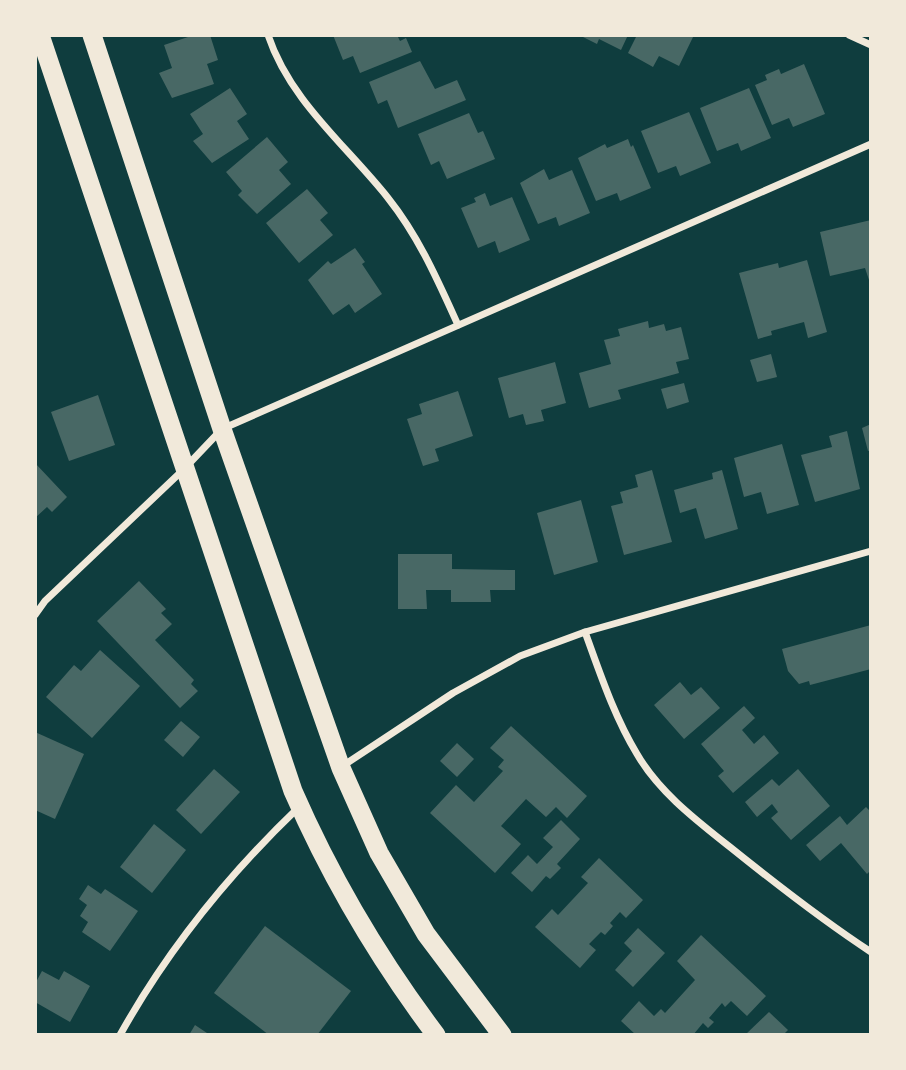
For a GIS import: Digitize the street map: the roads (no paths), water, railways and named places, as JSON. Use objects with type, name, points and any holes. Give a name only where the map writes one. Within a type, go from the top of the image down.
[{"type":"highway","points":[[40,35],[183,470],[299,806],[320,854],[356,919],[403,991],[436,1035]]},
{"type":"highway","points":[[92,35],[222,429],[341,768],[379,853],[426,934],[502,1035]]},
{"type":"street","points":[[268,35],[274,54],[300,97],[389,199],[421,245],[458,325]]},
{"type":"street","points":[[849,35],[871,45]]},
{"type":"street","points":[[35,615],[45,601],[183,470],[222,429],[871,144]]},
{"type":"street","points":[[341,768],[487,673],[520,656],[585,632],[871,551]]},
{"type":"street","points":[[585,632],[605,688],[637,755],[665,791],[754,866],[830,925],[871,952]]},
{"type":"street","points":[[120,1035],[191,923],[246,859],[299,806]]}]
